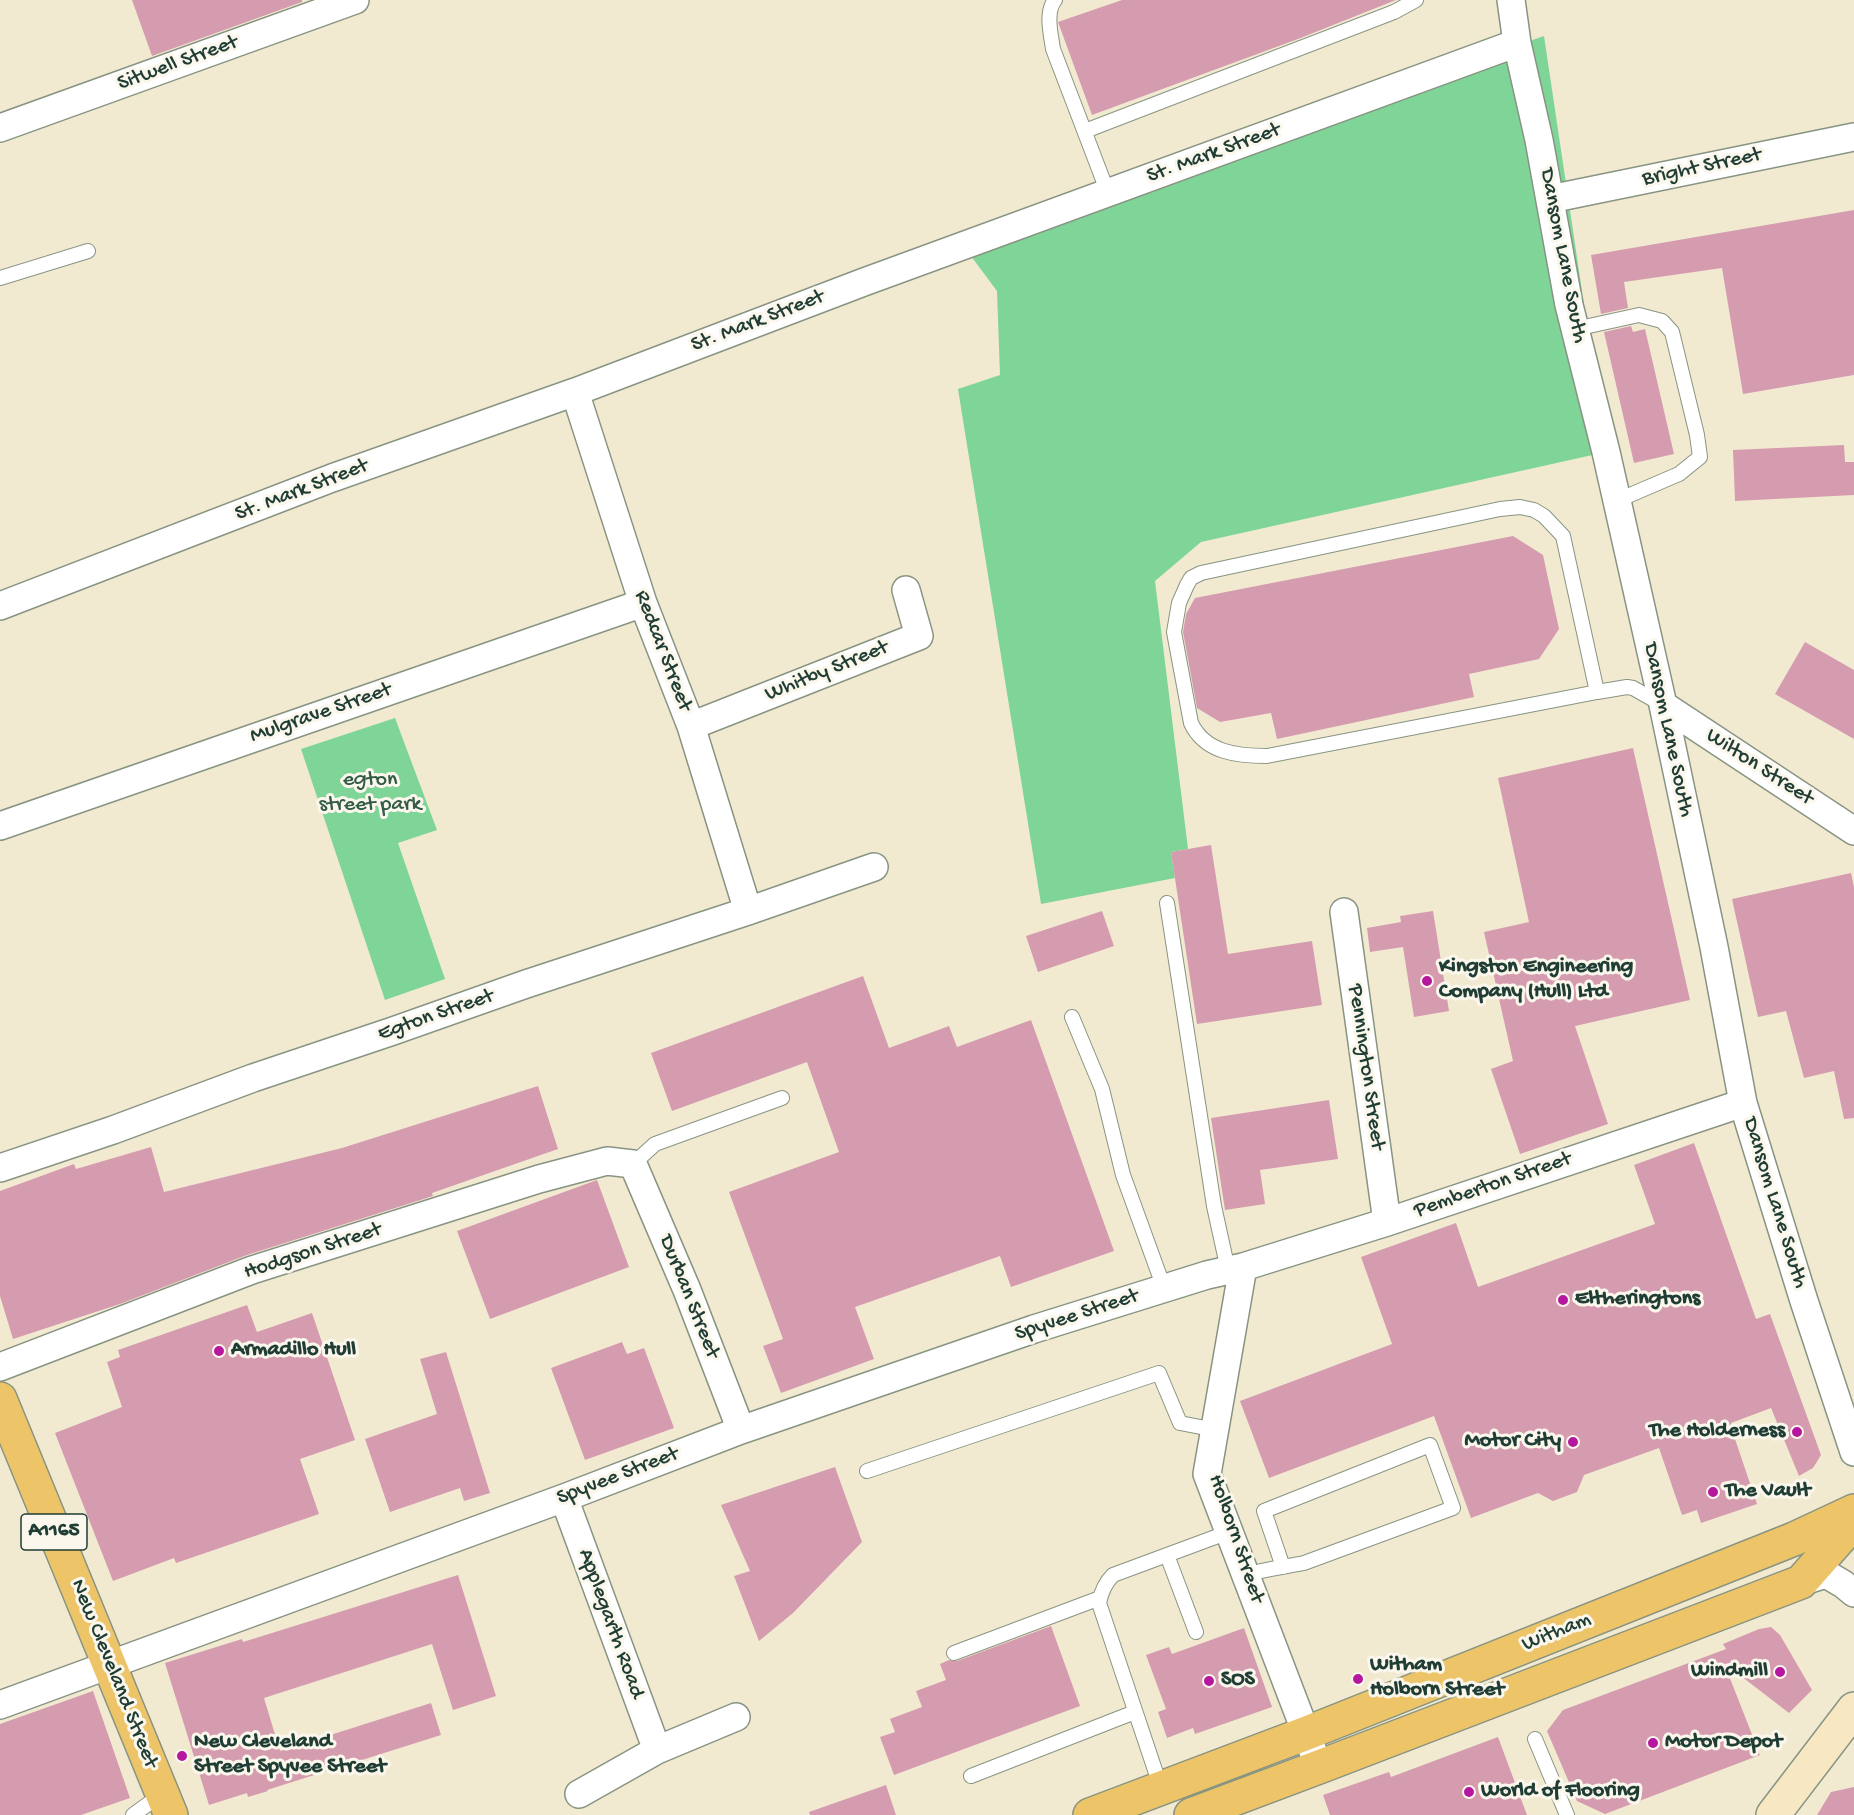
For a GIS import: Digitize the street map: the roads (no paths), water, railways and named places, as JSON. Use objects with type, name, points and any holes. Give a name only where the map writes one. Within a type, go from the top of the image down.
[{"type":"main road","name":"New Cleveland Street","points":[[0,1399],[166,1804]]},
{"type":"main road","name":"Witham","points":[[1090,1815],[1132,1808],[1161,1788],[1307,1733],[1794,1539],[1854,1511]]},
{"type":"main road","name":"Witham","points":[[1191,1815],[1801,1582],[1854,1522]]},
{"type":"street","name":"Sitwell Street","points":[[0,128],[356,0]]},
{"type":"street","name":"Dansom Lane South","points":[[1511,0],[1569,306],[1663,705],[1714,947],[1743,1103],[1804,1301],[1854,1452]]},
{"type":"street","name":"St. Mark Street","points":[[0,606],[332,478],[575,392],[864,282],[1518,43]]},
{"type":"street","name":"Bright Street","points":[[1550,199],[1854,137]]},
{"type":"street","name":"Redcar Street","points":[[575,392],[643,603],[691,726],[748,911]]},
{"type":"street","name":"Whitby Street","points":[[691,726],[919,636],[906,590]]},
{"type":"street","name":"Mulgrave Street","points":[[0,826],[643,603]]},
{"type":"street","name":"Wilton Street","points":[[1663,705],[1854,831]]},
{"type":"street","name":"Egton Street","points":[[0,1168],[113,1130],[253,1078],[874,867]]},
{"type":"street","name":"Pennington Street","points":[[1344,912],[1387,1222]]},
{"type":"street","name":"Pemberton Street","points":[[1235,1269],[1387,1222],[1743,1103]]},
{"type":"street","name":"Hodgson Street","points":[[0,1367],[263,1267],[539,1179],[607,1161],[633,1164]]},
{"type":"street","name":"Durban Street","points":[[633,1164],[687,1290],[741,1430]]},
{"type":"street","name":"Spyvee Street","points":[[0,1705],[564,1498],[741,1430],[1034,1329],[1164,1288],[1235,1269]]},
{"type":"street","name":"Holborn Street","points":[[1235,1269],[1216,1430],[1207,1474],[1319,1767]]},
{"type":"street","name":"Applegarth Road","points":[[564,1498],[657,1750]]},
{"type":"street","points":[[1801,1582],[1826,1574],[1854,1593]]},
{"type":"street","points":[[1773,1815],[1853,1715]]},
{"type":"street","points":[[579,1794],[657,1750],[736,1717]]},
{"type":"lane","points":[[1055,0],[1052,4],[1050,26],[1053,49],[1108,193]]},
{"type":"lane","points":[[1085,131],[1394,12],[1416,0]]},
{"type":"lane","points":[[0,278],[88,251]]},
{"type":"lane","points":[[1575,329],[1639,315],[1662,321],[1672,332],[1698,435],[1700,457],[1679,474],[1616,501]]},
{"type":"lane","points":[[1597,692],[1563,536],[1544,516],[1534,510],[1520,507],[1500,509],[1201,573],[1191,578],[1179,603],[1174,639],[1191,723],[1203,740],[1215,748],[1236,754],[1267,756],[1627,687],[1663,705]]},
{"type":"lane","points":[[1167,903],[1214,1206],[1235,1269]]},
{"type":"lane","points":[[1071,1017],[1102,1089],[1123,1175],[1164,1288]]},
{"type":"lane","points":[[633,1164],[655,1144],[782,1098]]},
{"type":"lane","points":[[867,1471],[1159,1373],[1180,1423],[1216,1430]]},
{"type":"lane","points":[[1246,1575],[1260,1570],[1283,1567],[1304,1563],[1453,1508],[1430,1445],[1264,1511],[1283,1567]]},
{"type":"lane","points":[[1161,1788],[1099,1603],[1100,1598],[1113,1575],[1229,1532]]},
{"type":"lane","points":[[1167,1555],[1196,1632]]},
{"type":"lane","points":[[954,1653],[1100,1598]]},
{"type":"lane","points":[[971,1776],[1135,1712]]},
{"type":"lane","points":[[1535,1739],[1567,1815]]},
{"type":"lane","points":[[133,1815],[166,1804]]},
{"type":"place","name":"Kingston Engineering Company (Hull) Ltd","points":[[1427,981]]},
{"type":"place","name":"Eltheringtons","points":[[1563,1300]]},
{"type":"place","name":"Armadillo Hull","points":[[219,1351]]},
{"type":"place","name":"The Holderness","points":[[1797,1432]]},
{"type":"place","name":"Motor City","points":[[1573,1442]]},
{"type":"place","name":"The Vault","points":[[1713,1492]]},
{"type":"place","name":"Windmill","points":[[1780,1672]]},
{"type":"place","name":"Witham Holborn Street","points":[[1358,1679]]},
{"type":"place","name":"SOS","points":[[1209,1681]]},
{"type":"place","name":"Motor Depot","points":[[1653,1743]]},
{"type":"place","name":"New Cleveland Street Spyvee Street","points":[[182,1756]]},
{"type":"place","name":"World of Flooring","points":[[1469,1792]]},
{"type":"park label","name":"egton street park","points":[[370,794]]}]
